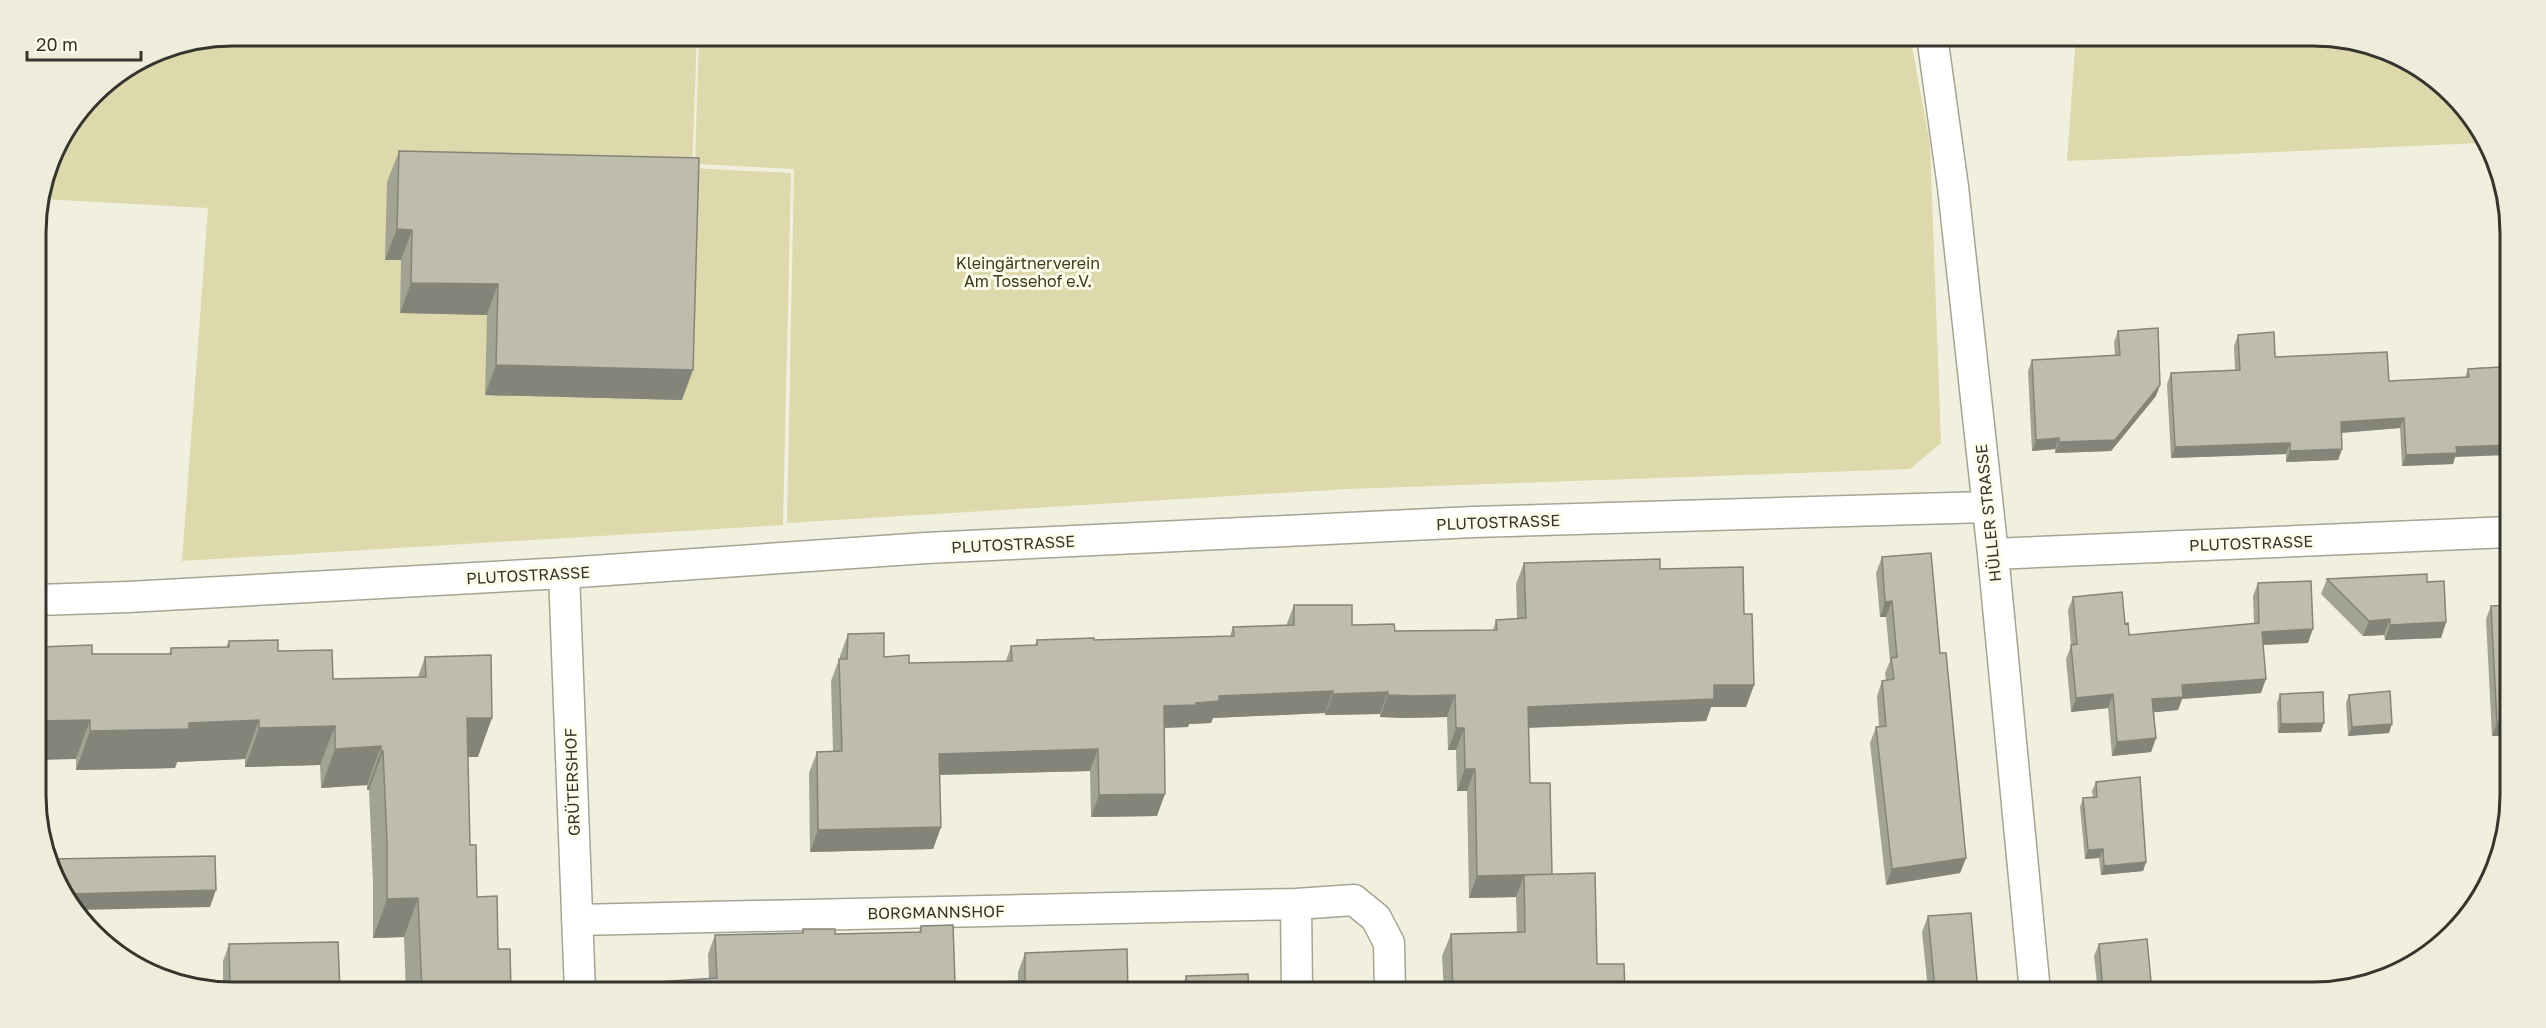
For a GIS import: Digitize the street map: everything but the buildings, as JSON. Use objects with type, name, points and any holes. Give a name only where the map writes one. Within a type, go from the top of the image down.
[{"type":"street","name":"HÜLLER STRASSE","points":[[1933,46],[1953,187],[1994,554],[2035,981]]},
{"type":"street","name":"PLUTOSTRASSE","points":[[46,600],[564,573],[926,548],[1437,524],[1988,507]]},
{"type":"street","name":"PLUTOSTRASSE","points":[[1994,554],[2500,532]]},
{"type":"street","name":"GRÜTERSHOF","points":[[564,573],[580,982]]},
{"type":"street","name":"BORGMANNSHOF","points":[[577,920],[1296,904],[1354,900],[1376,918],[1389,943],[1390,981]]},
{"type":"street","points":[[1296,904],[1298,981]]},
{"type":"green space","points":[[234,46],[697,46],[692,168],[791,173],[783,525],[182,561],[208,208],[50,199],[66,151],[85,120],[101,101],[140,72],[173,56],[185,53]]},
{"type":"green space","name":"Kleingärtnerverein Am Tossehof e.V.","points":[[699,46],[1912,46],[1930,144],[1941,443],[1910,469],[1348,489],[787,523],[794,169],[695,164]]},
{"type":"green space","points":[[2075,46],[2312,46],[2349,50],[2373,56],[2416,78],[2445,101],[2461,120],[2476,143],[2067,161]]}]
